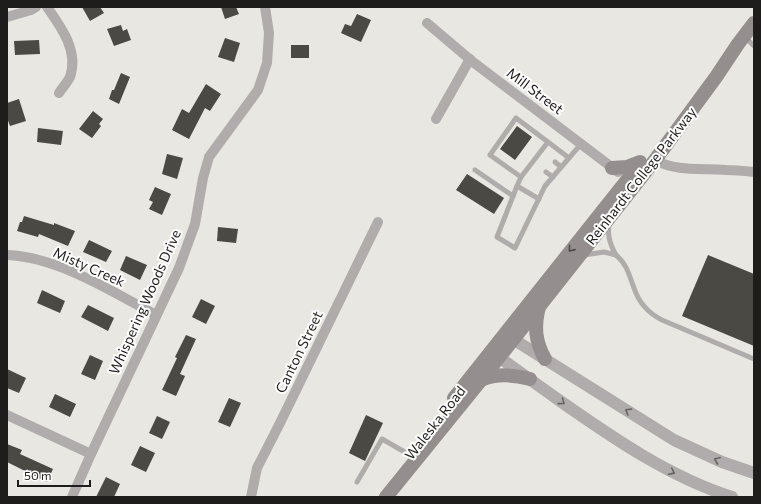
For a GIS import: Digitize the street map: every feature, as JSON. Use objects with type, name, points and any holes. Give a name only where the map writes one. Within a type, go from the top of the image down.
[{"type":"main road","name":"Reinhardt College Parkway","points":[[608,211],[648,161],[712,73],[746,42],[754,23]]},
{"type":"main road","name":"Reinhardt College Parkway","points":[[509,336],[540,306],[579,256],[627,179],[648,161]]},
{"type":"main road","points":[[612,168],[627,167],[648,161]]},
{"type":"main road","points":[[495,354],[608,211]]},
{"type":"main road","points":[[540,306],[537,318],[536,335],[540,350],[545,358]]},
{"type":"main road","name":"Waleska Road","points":[[386,497],[481,380],[495,354]]},
{"type":"main road","name":"Waleska Road","points":[[380,497],[410,455],[495,354]]},
{"type":"main road","points":[[481,380],[507,374],[530,379]]},
{"type":"street","points":[[7,17],[31,10],[36,7]]},
{"type":"street","points":[[48,7],[63,30],[70,48],[72,65],[69,78],[59,93]]},
{"type":"street","name":"Whispering Woods Drive","points":[[72,497],[179,268],[195,224],[203,178],[209,157],[258,90],[268,63],[269,33],[265,7]]},
{"type":"street","name":"Mill Street","points":[[427,23],[470,59],[627,179]]},
{"type":"street","points":[[436,119],[470,59]]},
{"type":"street","points":[[648,161],[680,168],[754,172]]},
{"type":"street","name":"Canton Street","points":[[251,497],[257,468],[378,222]]},
{"type":"street","name":"Misty Creek","points":[[7,255],[19,256],[54,264],[107,289],[156,315]]},
{"type":"street","points":[[509,336],[674,440],[722,462],[754,473]]},
{"type":"street","points":[[495,354],[590,422],[648,459],[697,484],[732,497]]},
{"type":"street","points":[[7,415],[91,454]]},
{"type":"lane","points":[[521,177],[490,155],[516,118],[569,158]]},
{"type":"lane","points":[[548,142],[543,153],[528,174],[521,177],[497,237],[515,248],[545,186],[581,144]]},
{"type":"lane","points":[[555,162],[561,167]]},
{"type":"lane","points":[[475,170],[513,196]]},
{"type":"lane","points":[[546,172],[553,177]]},
{"type":"lane","points":[[539,182],[545,186]]},
{"type":"lane","points":[[517,186],[539,199]]},
{"type":"lane","points":[[608,211],[608,232],[610,244],[616,255],[626,266],[637,295],[646,309],[651,314],[662,320],[754,359]]},
{"type":"lane","points":[[579,256],[598,252],[616,255]]},
{"type":"lane","points":[[357,482],[382,439],[410,455]]},
{"type":"building","points":[[82,7],[100,7],[104,13],[90,21]]},
{"type":"building","points":[[221,7],[236,7],[239,14],[225,19]]},
{"type":"building","points":[[357,14],[371,20],[361,42],[341,33],[345,24],[351,26]]},
{"type":"building","points":[[121,25],[123,31],[127,29],[131,40],[114,46],[107,29]]},
{"type":"building","points":[[225,38],[240,43],[234,62],[218,57]]},
{"type":"building","points":[[39,40],[40,54],[15,55],[14,41]]},
{"type":"building","points":[[291,45],[309,45],[309,58],[291,58]]},
{"type":"building","points":[[121,73],[130,77],[119,104],[109,99]]},
{"type":"building","points":[[206,84],[221,94],[210,111],[205,108],[189,139],[172,130],[182,109],[189,113]]},
{"type":"building","points":[[19,99],[26,121],[10,126],[7,118],[7,103]]},
{"type":"building","points":[[93,111],[103,119],[99,124],[101,126],[92,138],[79,129]]},
{"type":"building","points":[[517,126],[532,137],[515,160],[500,149]]},
{"type":"building","points":[[38,128],[63,131],[61,145],[37,142]]},
{"type":"building","points":[[167,154],[183,158],[177,179],[162,174]]},
{"type":"building","points":[[467,174],[504,198],[494,214],[456,190]]},
{"type":"building","points":[[155,187],[171,194],[162,215],[149,209],[153,202],[149,200]]},
{"type":"building","points":[[24,216],[54,225],[54,223],[75,231],[68,246],[39,234],[38,237],[17,231]]},
{"type":"building","points":[[218,227],[238,229],[236,243],[217,241]]},
{"type":"building","points":[[89,240],[112,251],[106,262],[83,252]]},
{"type":"building","points":[[708,255],[754,274],[754,346],[682,316]]},
{"type":"building","points":[[126,256],[147,265],[140,280],[120,270]]},
{"type":"building","points":[[42,290],[65,301],[60,313],[37,303]]},
{"type":"building","points":[[201,299],[215,306],[206,324],[192,317]]},
{"type":"building","points":[[88,305],[114,318],[108,331],[81,317]]},
{"type":"building","points":[[186,335],[196,339],[180,374],[185,376],[176,396],[162,390],[177,358],[175,357]]},
{"type":"building","points":[[90,355],[103,361],[95,380],[81,374]]},
{"type":"building","points":[[7,369],[26,378],[19,393],[7,388]]},
{"type":"building","points":[[55,394],[76,404],[70,417],[49,407]]},
{"type":"building","points":[[229,398],[241,403],[230,427],[218,422]]},
{"type":"building","points":[[366,415],[383,423],[365,461],[349,453]]},
{"type":"building","points":[[157,416],[170,422],[162,439],[149,433]]},
{"type":"building","points":[[7,444],[22,450],[20,454],[53,469],[47,482],[7,462]]},
{"type":"building","points":[[140,446],[155,453],[146,472],[131,465]]},
{"type":"building","points":[[106,477],[120,484],[114,497],[96,497]]}]
